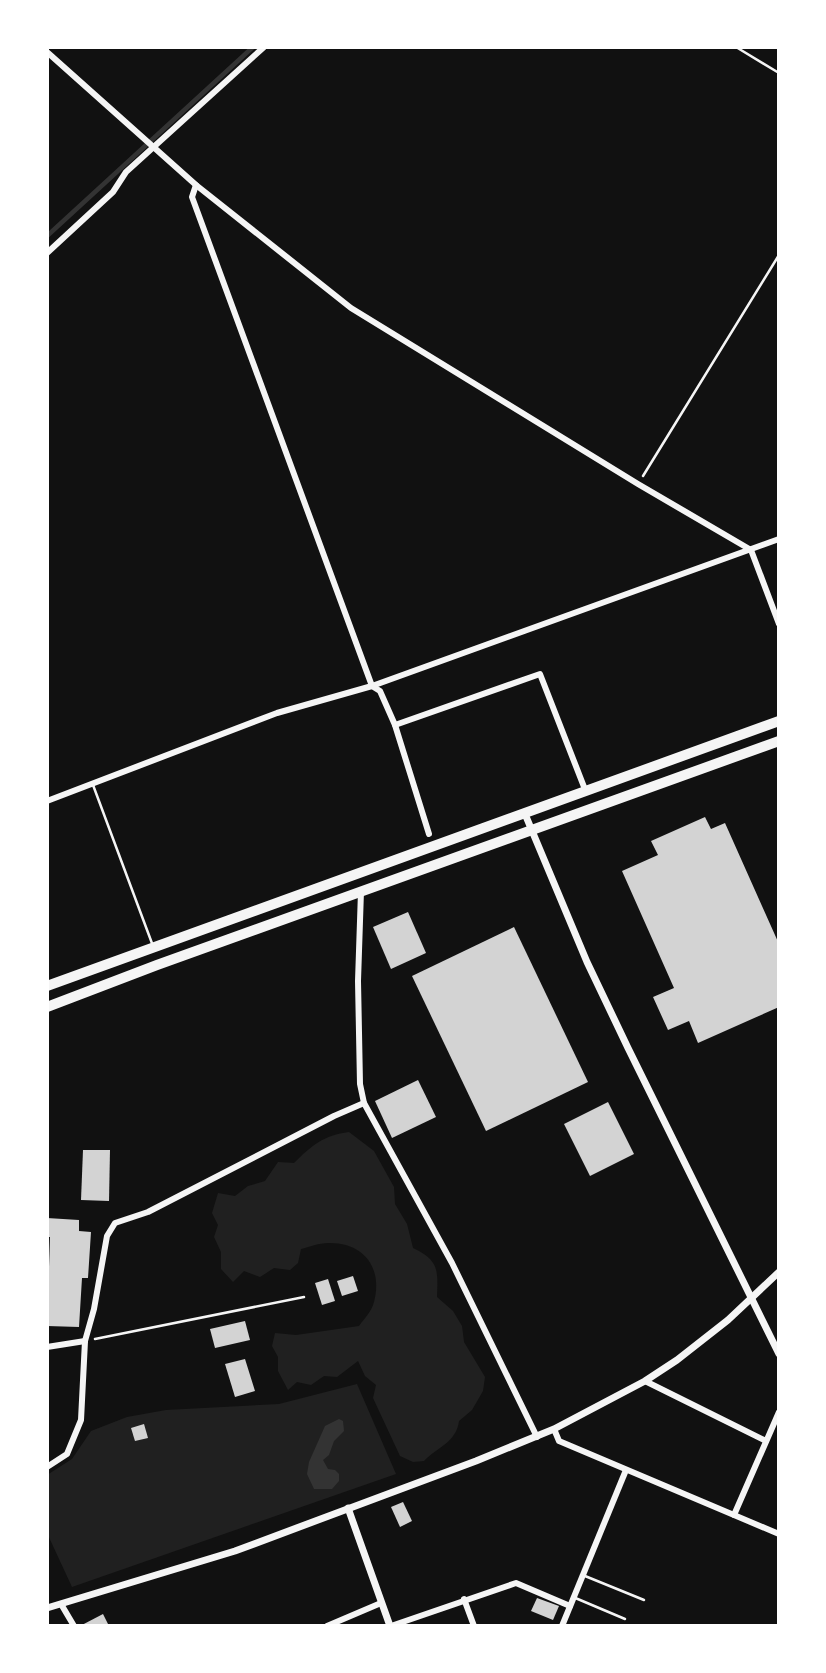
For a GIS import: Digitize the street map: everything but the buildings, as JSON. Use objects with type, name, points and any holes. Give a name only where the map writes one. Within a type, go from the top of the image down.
[{"type":"highway","points":[[47,986],[779,721]]},
{"type":"highway","points":[[47,1007],[779,741]]},
{"type":"street","points":[[47,253],[113,192],[126,172],[264,47]]},
{"type":"street","points":[[47,52],[196,185],[351,308],[751,550],[779,624]]},
{"type":"street","points":[[196,185],[192,197],[372,687],[380,691],[395,725],[429,834]]},
{"type":"street","points":[[47,801],[276,713],[372,687],[779,539]]},
{"type":"street","points":[[395,725],[540,674],[586,792]]},
{"type":"street","points":[[525,814],[622,1036],[779,1354]]},
{"type":"street","points":[[361,891],[358,981],[360,1084],[364,1103],[452,1263],[537,1437]]},
{"type":"street","points":[[47,1467],[67,1454],[81,1420],[85,1341],[94,1309],[107,1236],[116,1223],[148,1212],[364,1103]]},
{"type":"street","points":[[47,1608],[183,1568],[537,1437],[645,1381],[693,1348],[751,1300],[779,1272]]},
{"type":"street","points":[[47,1347],[85,1341]]},
{"type":"street","points":[[645,1381],[766,1441]]},
{"type":"street","points":[[734,1515],[779,1412]]},
{"type":"street","points":[[554,1429],[559,1441],[779,1534]]},
{"type":"street","points":[[562,1626],[626,1470]]},
{"type":"street","points":[[348,1508],[390,1626],[516,1583],[570,1606]]},
{"type":"street","points":[[464,1599],[474,1626]]},
{"type":"street","points":[[327,1626],[380,1602]]},
{"type":"street","points":[[61,1604],[74,1626]]},
{"type":"lane","points":[[93,785],[153,947]]},
{"type":"lane","points":[[583,1575],[644,1600]]},
{"type":"lane","points":[[573,1597],[625,1619]]},
{"type":"path","points":[[736,47],[779,74]]},
{"type":"path","points":[[638,484],[779,255]]},
{"type":"path","points":[[85,1341],[304,1297]]},
{"type":"shaded area","points":[[349,1132],[374,1151],[394,1187],[395,1204],[407,1224],[413,1248],[428,1257],[435,1267],[437,1297],[453,1311],[462,1326],[464,1342],[485,1377],[483,1391],[472,1410],[459,1421],[454,1435],[424,1461],[413,1462],[400,1456],[373,1398],[376,1385],[365,1376],[358,1361],[337,1377],[324,1376],[311,1385],[297,1382],[288,1390],[278,1371],[278,1357],[272,1346],[275,1333],[296,1335],[359,1326],[368,1315],[374,1302],[376,1278],[368,1259],[361,1252],[341,1244],[318,1244],[301,1249],[298,1263],[290,1270],[274,1268],[260,1277],[244,1271],[233,1282],[221,1269],[221,1252],[214,1237],[218,1225],[212,1213],[218,1193],[235,1196],[248,1186],[265,1181],[278,1162],[294,1163],[318,1142]]},
{"type":"shaded area","points":[[357,1384],[396,1474],[72,1587],[47,1533],[47,1475],[72,1459],[91,1431],[127,1417],[166,1410],[279,1404]]},
{"type":"shaded area","points":[[339,1419],[343,1421],[344,1431],[334,1441],[329,1455],[323,1460],[328,1469],[339,1474],[339,1481],[332,1489],[314,1489],[307,1474],[309,1462],[325,1426]]},
{"type":"waterway","points":[[47,236],[253,47]]}]
